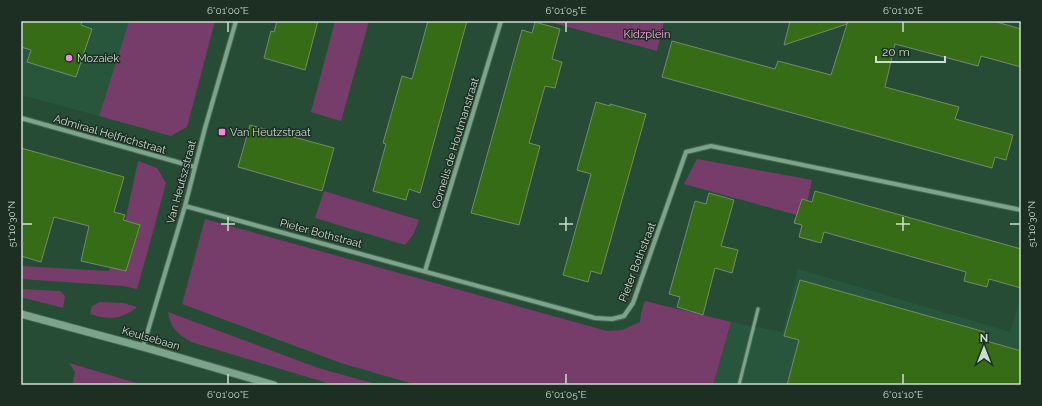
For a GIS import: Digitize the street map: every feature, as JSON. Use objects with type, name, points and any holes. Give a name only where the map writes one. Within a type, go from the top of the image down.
[{"type":"street","name":"Van Heutszstraat","points":[[143,347],[185,206],[236,21]]},
{"type":"street","name":"Cornelis de Houtmanstraat","points":[[425,271],[501,21]]},
{"type":"street","name":"Admiraal Helfrichstraat","points":[[21,118],[195,167]]},
{"type":"street","name":"Pieter Bothstraat","points":[[185,206],[595,318],[612,319],[624,316],[633,303],[686,152],[710,146],[1021,210]]},
{"type":"street","name":"Keulsebaan","points":[[21,314],[274,385]]},
{"type":"lane","points":[[739,385],[758,309]]},
{"type":"shaded area","name":"Mozaiek","points":[[21,21],[129,21],[99,116],[21,95]]},
{"type":"shaded area","points":[[798,269],[1010,332],[1021,297],[1021,385],[713,385],[731,322],[783,332]]},
{"type":"green space","points":[[129,21],[215,21],[187,127],[171,136],[99,116]]},
{"type":"green space","points":[[335,21],[369,21],[341,121],[311,112]]},
{"type":"green space","name":"Kidzplein","points":[[546,21],[664,21],[657,51]]},
{"type":"green space","points":[[697,159],[812,180],[804,217],[684,184]]},
{"type":"green space","points":[[138,161],[157,168],[166,183],[137,289],[123,286],[21,279],[21,266],[109,271],[126,217]]},
{"type":"green space","points":[[324,191],[419,220],[413,235],[405,245],[315,218]]},
{"type":"green space","points":[[205,219],[607,331],[622,330],[640,322],[645,301],[731,322],[713,385],[417,385],[344,364],[182,304]]},
{"type":"green space","points":[[21,289],[60,291],[65,296],[63,308],[21,297]]},
{"type":"green space","points":[[100,302],[123,303],[137,307],[120,317],[115,318],[90,314],[92,306]]},
{"type":"green space","points":[[168,312],[318,368],[379,385],[334,385],[191,342],[175,330]]},
{"type":"green space","points":[[69,363],[143,385],[72,385],[75,372]]},
{"type":"building","points":[[21,21],[82,21],[81,25],[92,29],[76,77],[27,62],[31,50],[21,47]]},
{"type":"building","points":[[277,21],[318,21],[305,70],[264,58],[271,31],[274,32]]},
{"type":"building","points":[[428,21],[467,21],[420,193],[409,189],[406,200],[373,191],[386,144],[383,143],[402,76],[412,79]]},
{"type":"building","points":[[790,21],[846,21],[847,24],[784,45]]},
{"type":"building","points":[[848,21],[993,21],[1021,29],[1021,67],[981,56],[978,66],[895,44],[885,87],[959,107],[955,119],[1013,135],[1006,160],[995,157],[992,168],[662,77],[672,41],[775,69],[778,61],[831,75]]},
{"type":"building","points":[[535,22],[560,29],[552,59],[562,62],[555,88],[545,86],[529,143],[540,146],[519,225],[471,213],[522,30],[532,33]]},
{"type":"building","points":[[596,102],[610,106],[610,104],[646,114],[601,274],[591,271],[588,282],[563,275],[591,174],[577,170]]},
{"type":"building","points":[[250,125],[334,148],[322,191],[238,167]]},
{"type":"building","points":[[21,148],[124,177],[114,212],[125,215],[123,220],[140,225],[126,271],[81,261],[89,226],[54,217],[41,262],[21,256]]},
{"type":"building","points":[[815,191],[1021,249],[1021,288],[989,279],[987,287],[964,281],[966,272],[824,232],[821,243],[799,237],[802,225],[794,223],[802,199],[812,202]]},
{"type":"building","points":[[709,193],[734,200],[721,246],[738,250],[732,273],[715,268],[703,315],[677,307],[680,297],[669,294],[695,201],[706,204]]},
{"type":"building","points":[[800,280],[985,332],[983,340],[1021,351],[1021,385],[787,385],[799,340],[784,336]]},
{"type":"place","name":"Mozaiek","points":[[69,58]]},
{"type":"place","name":"Van Heutzstraat","points":[[222,132]]}]
